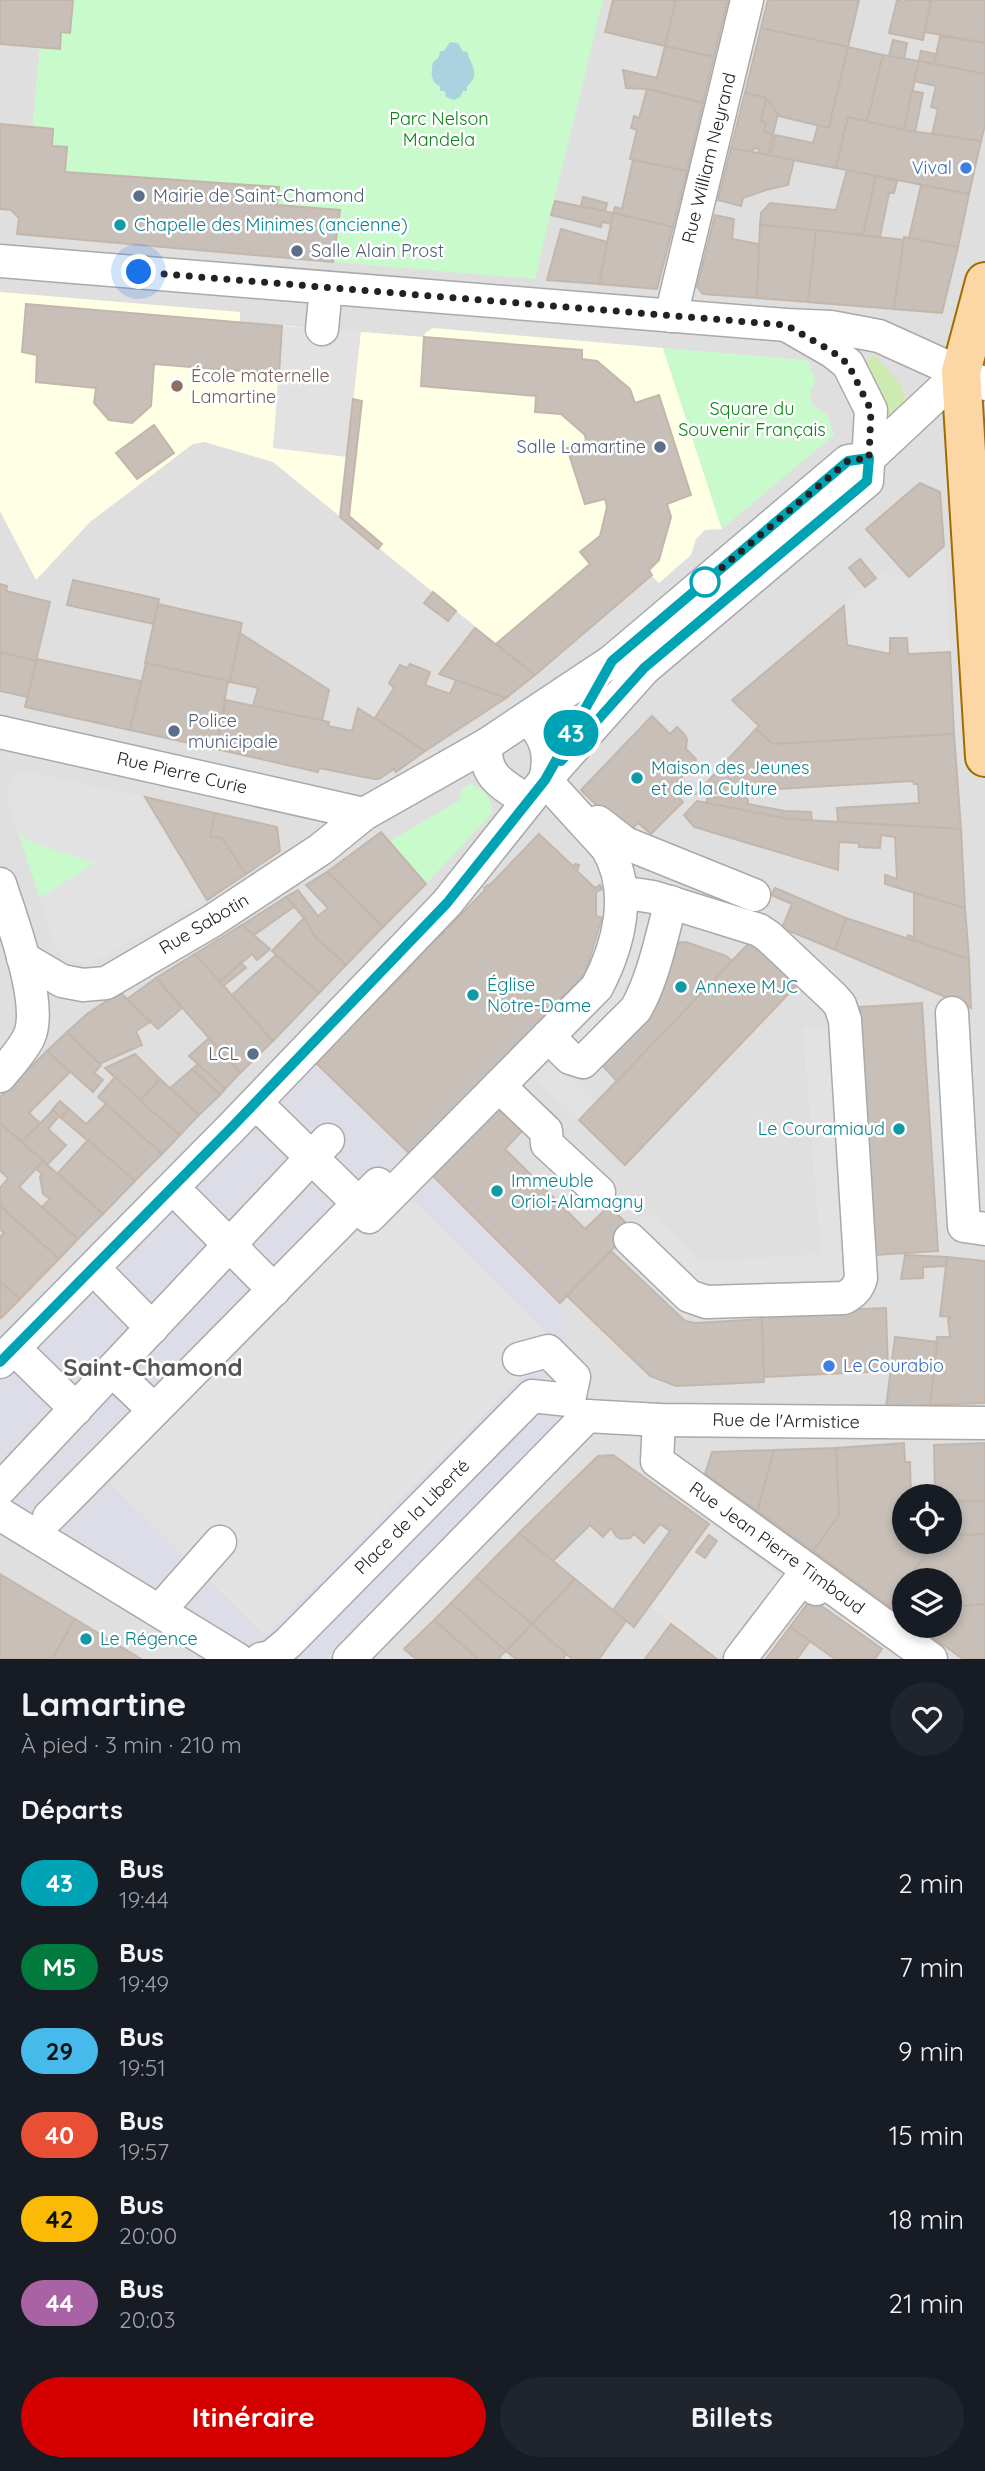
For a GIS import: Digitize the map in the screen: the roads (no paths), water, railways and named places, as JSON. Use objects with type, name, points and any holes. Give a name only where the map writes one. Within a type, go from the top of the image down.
[{"type":"main road","points":[[985,282],[977,371],[985,757]]},
{"type":"street","name":"Rue William Neyrand","points":[[671,316],[747,0]]},
{"type":"street","points":[[0,261],[831,327],[878,336],[977,371]]},
{"type":"street","points":[[322,329],[326,288]]},
{"type":"street","points":[[76,1409],[14,1361],[447,903],[536,790],[644,668],[867,481],[871,410],[848,364],[833,352],[786,325]]},
{"type":"street","points":[[49,1517],[274,1290],[496,1089],[597,987],[604,974],[620,922],[621,892],[614,861],[607,848],[584,823],[536,790],[496,779],[488,769],[486,745],[612,661],[848,461],[869,458],[977,371]]},
{"type":"street","points":[[536,790],[612,661]]},
{"type":"street","points":[[527,718],[545,739],[549,753],[549,766],[536,790]]},
{"type":"street","name":"Rue Pierre Curie","points":[[0,732],[363,814]]},
{"type":"street","name":"Rue Sabotin","points":[[23,958],[62,981],[83,985],[106,983],[212,921],[299,865],[363,814],[486,745]]},
{"type":"street","points":[[584,823],[591,820],[598,822],[625,843],[754,895]]},
{"type":"street","points":[[0,884],[23,958],[33,1014],[30,1035],[16,1058],[0,1076]]},
{"type":"street","points":[[621,892],[644,894],[758,930],[768,936],[839,1005],[845,1020],[860,1278],[852,1294],[844,1298],[706,1302],[689,1296],[630,1239]]},
{"type":"street","points":[[548,1036],[570,1058],[583,1062],[627,1018],[642,998],[671,902]]},
{"type":"street","points":[[952,1013],[964,1226],[985,1229]]},
{"type":"street","points":[[496,1089],[545,1131],[547,1144],[599,1192]]},
{"type":"street","points":[[263,1110],[320,1149],[364,1211]]},
{"type":"street","points":[[238,1659],[159,1611],[1,1501],[76,1409],[320,1149]]},
{"type":"street","points":[[364,1211],[403,1159]]},
{"type":"street","points":[[186,1201],[274,1290]]},
{"type":"street","points":[[106,1282],[152,1328]]},
{"type":"street","points":[[349,1659],[578,1408],[574,1377],[548,1351],[519,1359]]},
{"type":"street","points":[[112,1370],[154,1410]]},
{"type":"street","name":"Place de la Liberté","points":[[261,1659],[284,1651],[532,1396],[578,1408]]},
{"type":"street","name":"Rue de l'Armistice","points":[[578,1408],[659,1420],[985,1423]]},
{"type":"street","name":"Rue Jean Pierre Timbaud","points":[[659,1420],[657,1461],[931,1659]]},
{"type":"street","points":[[159,1611],[220,1542]]},
{"type":"street","points":[[740,1659],[808,1570],[816,1589],[914,1659]]},
{"type":"water","points":[[450,42],[458,43],[463,52],[467,51],[474,69],[474,78],[467,86],[467,91],[463,91],[460,97],[454,100],[446,97],[445,91],[440,91],[432,73],[433,62]]},
{"type":"place","name":"Vival","points":[[966,168]]},
{"type":"place","name":"Mairie de Saint-Chamond","points":[[139,196]]},
{"type":"place","name":"Chapelle des Minimes (ancienne)","points":[[120,225]]},
{"type":"place","name":"Salle Alain Prost","points":[[297,251]]},
{"type":"place","name":"École maternelle Lamartine","points":[[177,386]]},
{"type":"place","name":"Salle Lamartine","points":[[660,447]]},
{"type":"place","name":"Police municipale","points":[[174,731]]},
{"type":"place","name":"Maison des Jeunes et de la Culture","points":[[637,778]]},
{"type":"place","name":"Annexe MJC","points":[[681,987]]},
{"type":"place","name":"Église Notre-Dame","points":[[473,995]]},
{"type":"place","name":"LCL","points":[[253,1054]]},
{"type":"place","name":"Le Couramiaud","points":[[899,1129]]},
{"type":"place","name":"Immeuble Oriol-Alamagny","points":[[497,1191]]},
{"type":"place","name":"Le Courabio","points":[[829,1366]]},
{"type":"place","name":"Le Régence","points":[[86,1639]]},
{"type":"district","name":"Saint-Chamond","points":[[153,1368]]},
{"type":"park label","name":"Parc Nelson Mandela","points":[[439,129]]},
{"type":"park label","name":"Square du Souvenir Français","points":[[752,419]]}]
